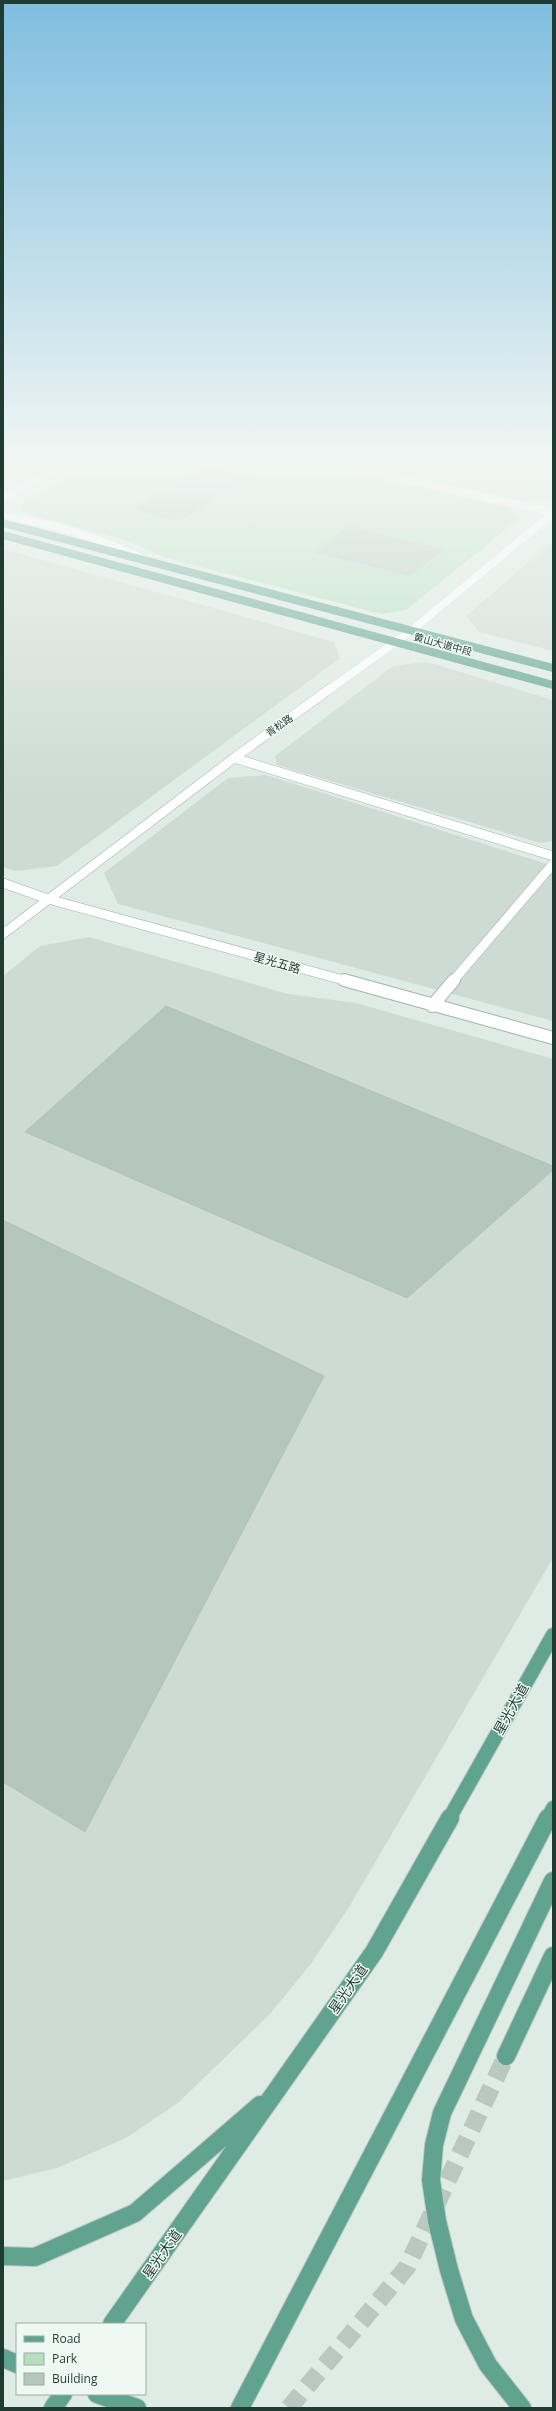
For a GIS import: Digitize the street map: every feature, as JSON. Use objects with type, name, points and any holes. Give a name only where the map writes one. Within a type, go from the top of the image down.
[{"type":"main road","name":"黄山大道中段","points":[[133,571],[553,685]]},
{"type":"main road","name":"黄山大道中段","points":[[184,571],[553,668]]},
{"type":"main road","name":"星光大道","points":[[113,2323],[374,1952],[553,1635]]},
{"type":"main road","points":[[240,2408],[553,1808]]},
{"type":"main road","points":[[522,2408],[488,2365],[464,2319],[437,2221],[431,2180],[434,2146],[442,2113],[553,1881]]},
{"type":"main road","points":[[506,2056],[553,1956]]},
{"type":"main road","points":[[3,2256],[35,2257],[135,2213],[275,2093]]},
{"type":"main road","points":[[3,2358],[16,2364]]},
{"type":"main road","points":[[53,2408],[62,2395]]},
{"type":"main road","points":[[101,2395],[137,2408]]},
{"type":"street","name":"青松路","points":[[3,934],[234,758],[411,631],[484,571]]},
{"type":"street","points":[[234,758],[553,856]]},
{"type":"street","points":[[432,1006],[553,864]]},
{"type":"street","name":"星光五路","points":[[3,883],[48,899],[432,1006],[553,1038]]},
{"type":"shaded area","points":[[3,571],[80,571],[334,642],[340,658],[57,866],[15,871],[3,867]]},
{"type":"shaded area","points":[[519,571],[553,571],[553,651],[479,632],[466,616]]},
{"type":"shaded area","points":[[427,662],[553,700],[553,841],[540,843],[277,765],[275,756],[393,666]]},
{"type":"shaded area","points":[[266,775],[553,866],[553,1021],[118,904],[104,873],[228,778]]},
{"type":"shaded area","points":[[89,937],[288,994],[356,1003],[553,1059],[553,1558],[349,1907],[310,1965],[270,2014],[179,2102],[126,2138],[57,2168],[3,2181],[3,976],[40,946]]},
{"type":"green space","points":[[215,571],[455,571],[406,610],[381,614]]},
{"type":"building","points":[[391,571],[416,571],[410,575]]},
{"type":"building","points":[[166,1006],[553,1166],[553,1170],[407,1298],[25,1132]]},
{"type":"building","points":[[3,1220],[324,1376],[85,1832],[3,1782]]},
{"type":"tunnel","points":[[289,2408],[407,2267],[506,2056]]}]
